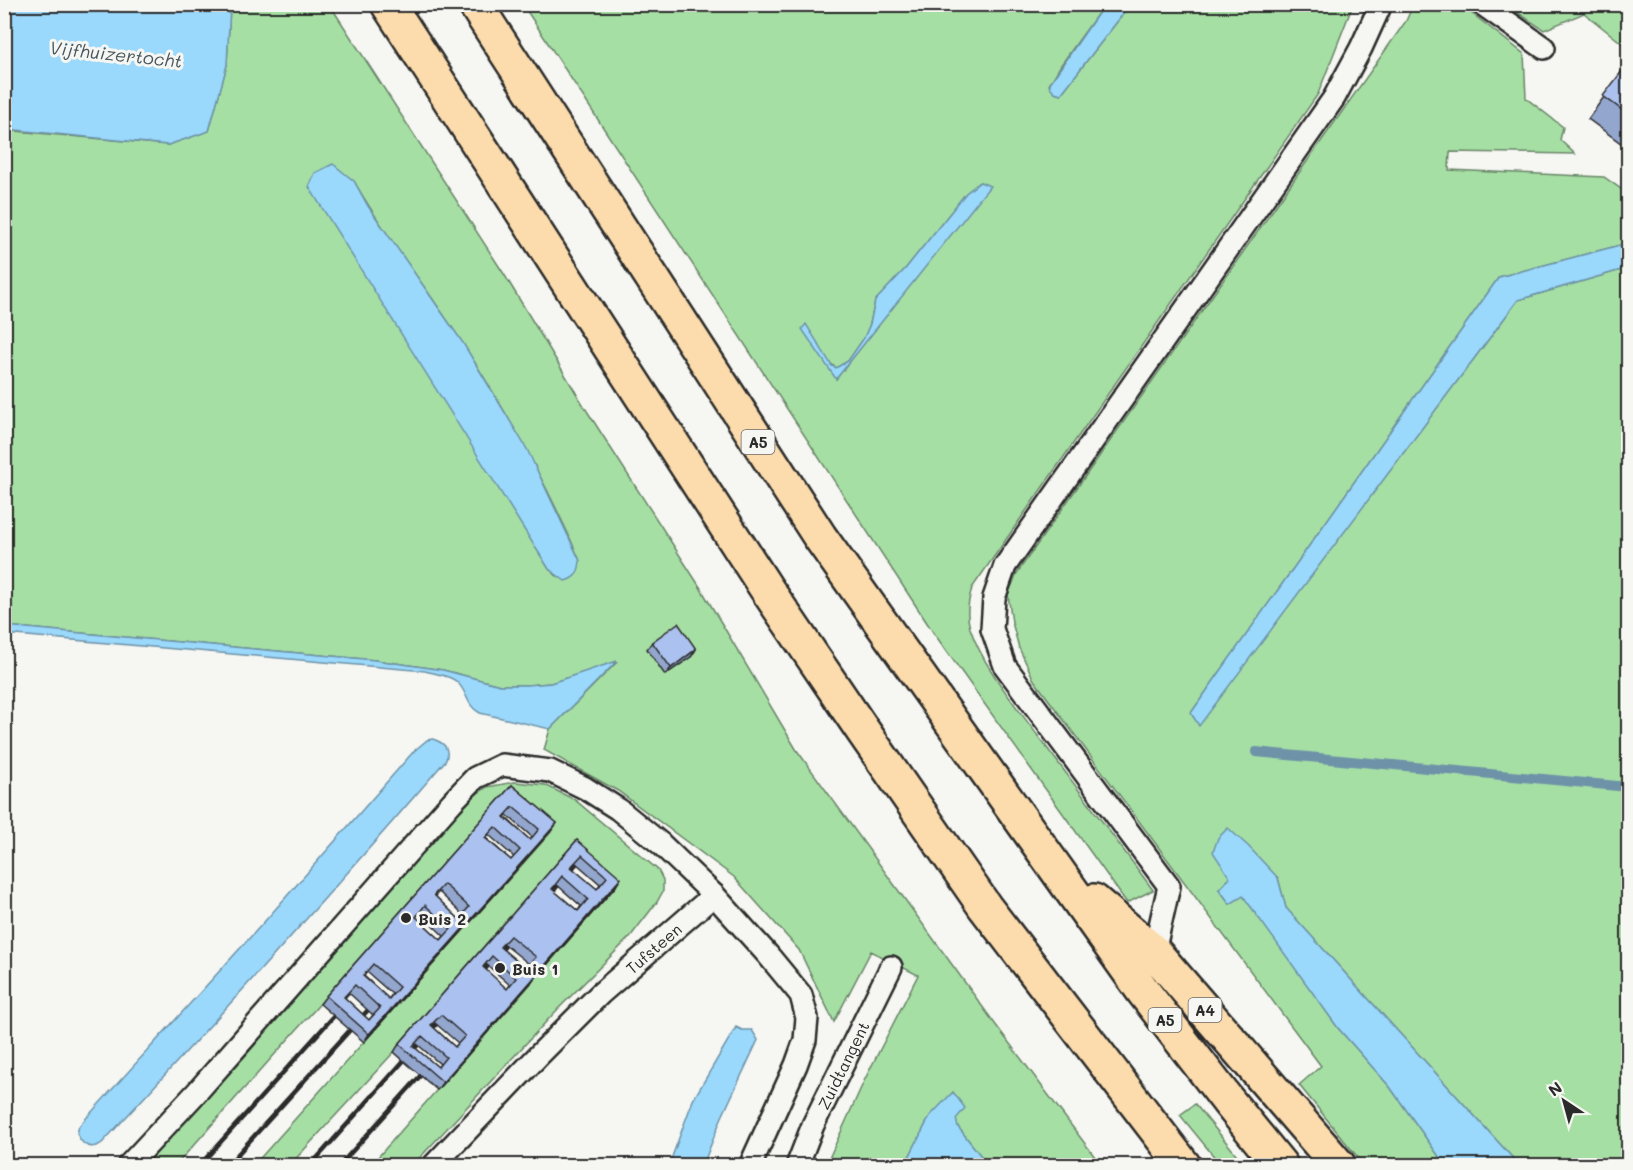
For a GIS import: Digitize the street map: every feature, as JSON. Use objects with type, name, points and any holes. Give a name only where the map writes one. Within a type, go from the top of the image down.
[{"type":"highway","points":[[388,4],[753,568],[863,731],[985,907],[1184,1166]]},
{"type":"highway","name":"A5","points":[[475,4],[820,537],[1143,991],[1281,1166]]},
{"type":"highway","name":"A4","points":[[1056,869],[1154,952],[1339,1166]]},
{"type":"lane","points":[[1154,952],[1169,886],[1005,666],[992,629],[994,598],[1005,566],[1334,98],[1381,4]]},
{"type":"lane","points":[[1482,4],[1544,48]]},
{"type":"lane","points":[[128,1166],[197,1092],[452,802],[476,778],[502,765],[550,771],[585,788],[618,809],[661,844],[714,896],[801,995],[807,1018],[805,1040],[750,1166]]},
{"type":"lane","name":"Tufsteen","points":[[433,1166],[600,994],[714,896]]},
{"type":"lane","name":"Zuidtangent","points":[[797,1166],[813,1125],[891,967]]},
{"type":"green space","points":[[1347,4],[1352,7],[1318,94],[972,588],[968,613],[969,623],[983,657],[1011,700],[1153,890],[1127,903],[933,632],[523,5],[1104,5],[1049,85],[1055,92],[1061,94],[1130,5]],"holes":[[[980,182],[989,186],[836,379],[829,362],[836,368],[848,361],[864,338],[875,301],[906,268],[966,193]]]},
{"type":"green space","points":[[230,5],[330,5],[504,274],[587,411],[700,587],[796,749],[995,1024],[1101,1165],[988,1165],[958,1127],[955,1119],[930,1116],[905,1165],[826,1165],[865,1079],[918,975],[871,951],[834,1022],[799,950],[734,877],[618,791],[544,750],[550,729],[617,662],[551,683],[500,685],[443,670],[375,660],[5,626],[4,130],[168,145],[209,131],[227,65]],"holes":[[[354,181],[463,344],[541,477],[580,561],[557,576],[549,569],[438,390]]]},
{"type":"green space","points":[[1413,5],[1461,5],[1524,54],[1526,98],[1563,127],[1560,140],[1575,154],[1450,152],[1449,170],[1604,177],[1628,194],[1628,243],[1499,277],[1191,713],[1199,725],[1518,300],[1628,268],[1628,1165],[1519,1165],[1286,908],[1278,878],[1230,878],[1219,889],[1230,904],[1243,895],[1338,1028],[1390,1087],[1438,1155],[1450,1165],[1364,1165],[1299,1085],[1321,1066],[1034,680],[1019,648],[1012,622],[1008,595],[1017,573],[1406,21]]},
{"type":"green space","points":[[1506,5],[1628,5],[1628,48],[1584,13],[1544,30]]},
{"type":"green space","points":[[515,782],[545,785],[575,800],[658,870],[663,880],[663,891],[630,937],[557,1010],[413,1165],[371,1165],[616,886],[571,849],[394,1052],[290,1165],[254,1165],[551,832],[507,794],[176,1165],[142,1166],[206,1097],[467,801],[487,787]]},
{"type":"green space","points":[[1195,1104],[1245,1165],[1221,1165],[1180,1115]]},
{"type":"water","name":"Vijfhuizertocht","points":[[4,5],[230,5],[227,65],[209,131],[168,145],[5,129]]},
{"type":"water","points":[[1104,5],[1130,5],[1061,94],[1055,92],[1050,87],[1050,83]]},
{"type":"water","points":[[333,164],[354,181],[368,206],[463,343],[527,449],[580,561],[578,571],[572,578],[565,581],[549,569],[309,187],[315,173]]},
{"type":"water","points":[[980,182],[990,186],[836,379],[802,329],[806,324],[832,366],[836,368],[848,361],[864,338],[875,301],[906,268],[966,193]]},
{"type":"water","points":[[1628,243],[1628,268],[1518,300],[1199,726],[1191,713],[1499,277]]},
{"type":"water","points":[[5,626],[375,660],[443,670],[500,685],[551,683],[617,661],[550,729],[480,713],[472,707],[461,686],[454,680],[425,671],[5,634]]},
{"type":"water","points":[[433,739],[445,746],[446,760],[276,953],[102,1143],[90,1147],[84,1144],[77,1133],[79,1126],[265,921],[414,751],[427,740]]},
{"type":"water","points":[[1228,828],[1278,878],[1286,908],[1519,1165],[1450,1165],[1438,1155],[1390,1087],[1338,1028],[1243,896],[1230,904],[1219,889],[1230,878],[1213,852],[1218,838]]},
{"type":"water","points":[[736,1027],[742,1030],[752,1030],[758,1040],[721,1119],[703,1165],[669,1165],[693,1100]]},
{"type":"water","points":[[953,1092],[965,1108],[956,1119],[958,1127],[988,1165],[905,1165],[930,1116]]},
{"type":"building","points":[[1629,62],[1629,115],[1603,96]]},
{"type":"building","points":[[678,623],[696,649],[671,668],[652,642]]},
{"type":"building","name":"Buis 2","points":[[512,785],[557,823],[369,1034],[326,996]],"holes":[[[513,807],[539,829],[530,840],[504,817]],[[495,827],[520,850],[511,860],[485,838]],[[444,884],[469,907],[459,919],[434,895]],[[425,905],[451,929],[441,940],[416,917]],[[373,964],[399,987],[389,999],[363,976]],[[355,985],[380,1008],[369,1020],[344,997]]]},
{"type":"building","name":"Buis 1","points":[[577,840],[621,878],[443,1082],[399,1044]],"holes":[[[582,855],[607,877],[597,889],[571,867]],[[562,876],[588,899],[578,911],[552,889]],[[510,936],[536,957],[525,968],[500,947]],[[492,956],[516,978],[507,989],[483,967]],[[441,1015],[465,1036],[455,1047],[431,1025]],[[422,1036],[446,1057],[438,1067],[413,1046]]]},
{"type":"waterway","points":[[1256,752],[1628,787]]},
{"type":"railway","points":[[543,903],[582,857]]},
{"type":"railway","points":[[474,982],[517,932]]},
{"type":"railway","points":[[357,1022],[368,1010]]},
{"type":"railway","points":[[310,1166],[448,1011]]},
{"type":"railway","points":[[199,1166],[334,1016]]},
{"type":"railway","points":[[227,1166],[350,1030]]},
{"type":"railway","points":[[339,1166],[421,1075]]},
{"type":"place","name":"Buis 2","points":[[406,918]]},
{"type":"place","name":"Buis 1","points":[[500,968]]}]
